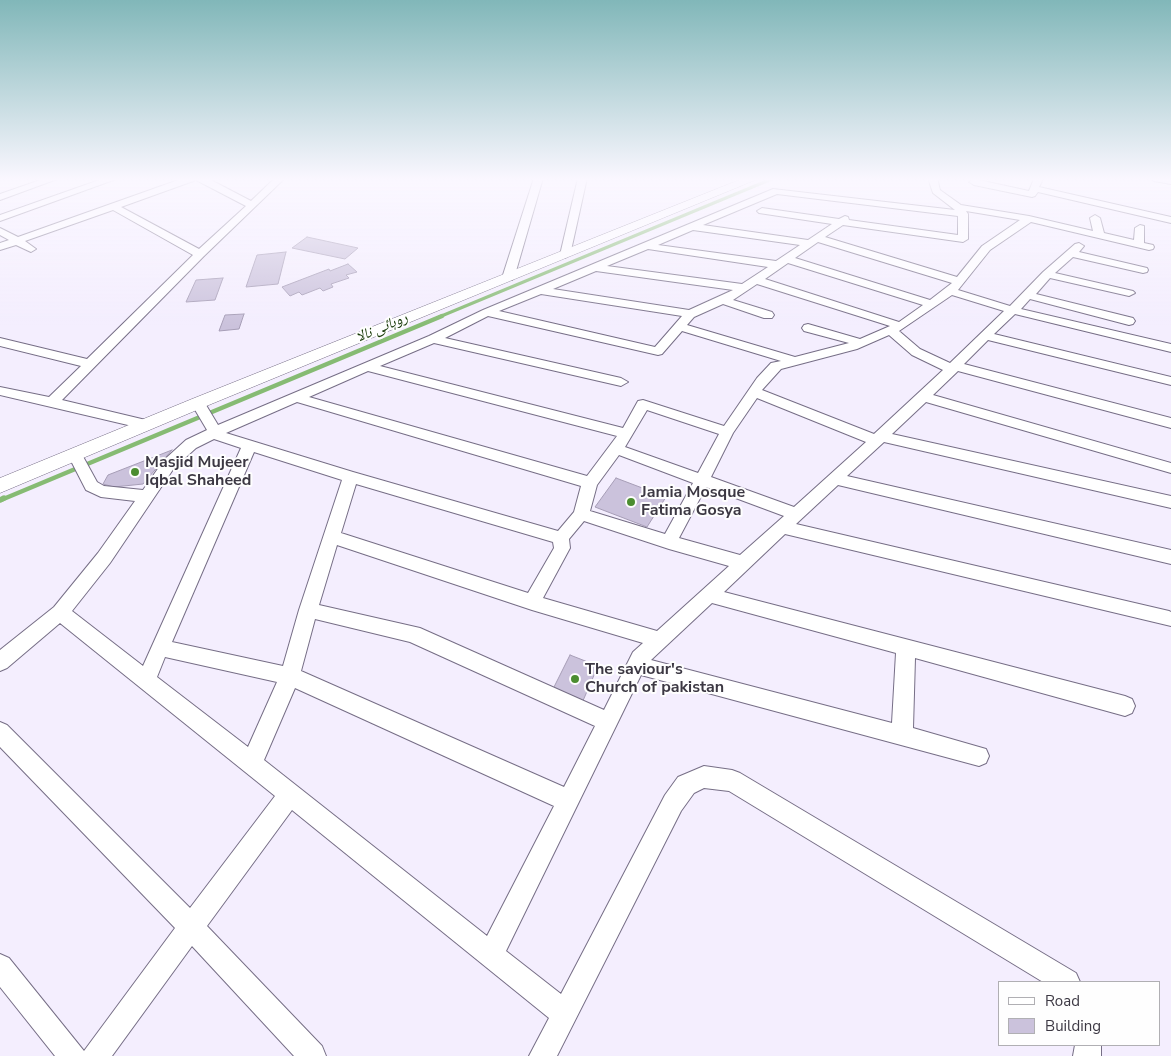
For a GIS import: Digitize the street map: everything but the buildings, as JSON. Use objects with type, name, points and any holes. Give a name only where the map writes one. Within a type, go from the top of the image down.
[{"type":"street","points":[[0,247],[56,227]]},
{"type":"street","points":[[151,227],[200,254]]},
{"type":"street","points":[[52,402],[200,254],[230,227]]},
{"type":"street","points":[[508,278],[524,227]]},
{"type":"street","points":[[565,255],[571,227]]},
{"type":"street","points":[[0,486],[76,457],[145,424],[633,227]]},
{"type":"street","points":[[0,662],[60,612],[104,558],[169,464],[192,444],[214,430],[433,339],[487,312],[690,227]]},
{"type":"street","points":[[693,227],[813,241],[959,281]]},
{"type":"street","points":[[487,312],[658,351],[690,314],[744,288],[832,227]]},
{"type":"street","points":[[879,227],[975,243],[1010,227]]},
{"type":"street","points":[[670,542],[727,432],[762,381],[776,366],[862,342],[896,328],[950,291],[959,281],[975,243],[968,227]]},
{"type":"street","points":[[1065,227],[1144,246],[1140,228]]},
{"type":"street","points":[[1097,227],[1099,235]]},
{"type":"street","points":[[0,231],[31,249]]},
{"type":"street","points":[[647,246],[783,262],[931,304]]},
{"type":"street","points":[[491,955],[640,658],[923,397],[1028,295],[1047,274],[1075,249],[1143,270]]},
{"type":"street","points":[[594,268],[744,288]]},
{"type":"street","points":[[1047,274],[1129,293]]},
{"type":"street","points":[[757,280],[896,328],[916,352],[953,368],[1171,423]]},
{"type":"street","points":[[540,291],[690,314]]},
{"type":"street","points":[[950,291],[1012,310],[1171,348]]},
{"type":"street","points":[[1028,295],[1129,321]]},
{"type":"street","points":[[722,300],[768,316]]},
{"type":"street","points":[[679,326],[795,361]]},
{"type":"street","points":[[808,328],[862,342]]},
{"type":"street","points":[[986,336],[1171,381]]},
{"type":"street","points":[[433,339],[621,382]]},
{"type":"street","points":[[0,342],[91,364]]},
{"type":"street","points":[[366,367],[627,434]]},
{"type":"street","points":[[0,391],[145,424]]},
{"type":"street","points":[[754,392],[879,438],[1171,502]]},
{"type":"street","points":[[0,403],[14,394]]},
{"type":"street","points":[[295,397],[590,482]]},
{"type":"street","points":[[923,397],[1171,468]]},
{"type":"street","points":[[198,404],[214,430],[220,436],[351,477],[561,538]]},
{"type":"street","points":[[532,602],[562,548],[561,538],[580,514],[590,482],[627,434],[643,404],[727,432]]},
{"type":"street","points":[[146,680],[250,444]]},
{"type":"street","points":[[616,449],[796,514]]},
{"type":"street","points":[[76,457],[85,478],[91,486],[101,491],[146,496]]},
{"type":"street","points":[[251,764],[290,676],[308,610],[351,477]]},
{"type":"street","points":[[835,479],[1171,557]]},
{"type":"street","points":[[580,514],[743,563]]},
{"type":"street","points":[[782,527],[1169,619]]},
{"type":"street","points":[[332,537],[532,602],[660,640]]},
{"type":"street","points":[[708,595],[1124,706]]},
{"type":"street","points":[[308,610],[414,634],[608,722]]},
{"type":"street","points":[[60,612],[565,1014]]},
{"type":"street","points":[[161,648],[290,676],[569,800]]},
{"type":"street","points":[[902,736],[906,648]]},
{"type":"street","points":[[637,665],[979,756]]},
{"type":"street","points":[[0,732],[191,927],[312,1056]]},
{"type":"street","points":[[543,1056],[673,804],[686,785],[704,778],[732,781],[1065,981]]},
{"type":"street","points":[[95,1056],[290,794]]},
{"type":"street","points":[[0,967],[72,1056]]},
{"type":"waterway","name":"روہائی نالا","points":[[439,317],[655,227]]},
{"type":"waterway","name":"روہائی نالا","points":[[1,500],[442,316]]},
{"type":"waterway","name":"روہائی نالا","points":[[0,500],[4,498]]},
{"type":"place","name":"Masjid Mujeer Iqbal Shaheed","points":[[135,472]]},
{"type":"place","name":"Jamia Mosque Fatima Gosya","points":[[631,502]]},
{"type":"place","name":"The saviour's Church of pakistan","points":[[575,679]]}]
